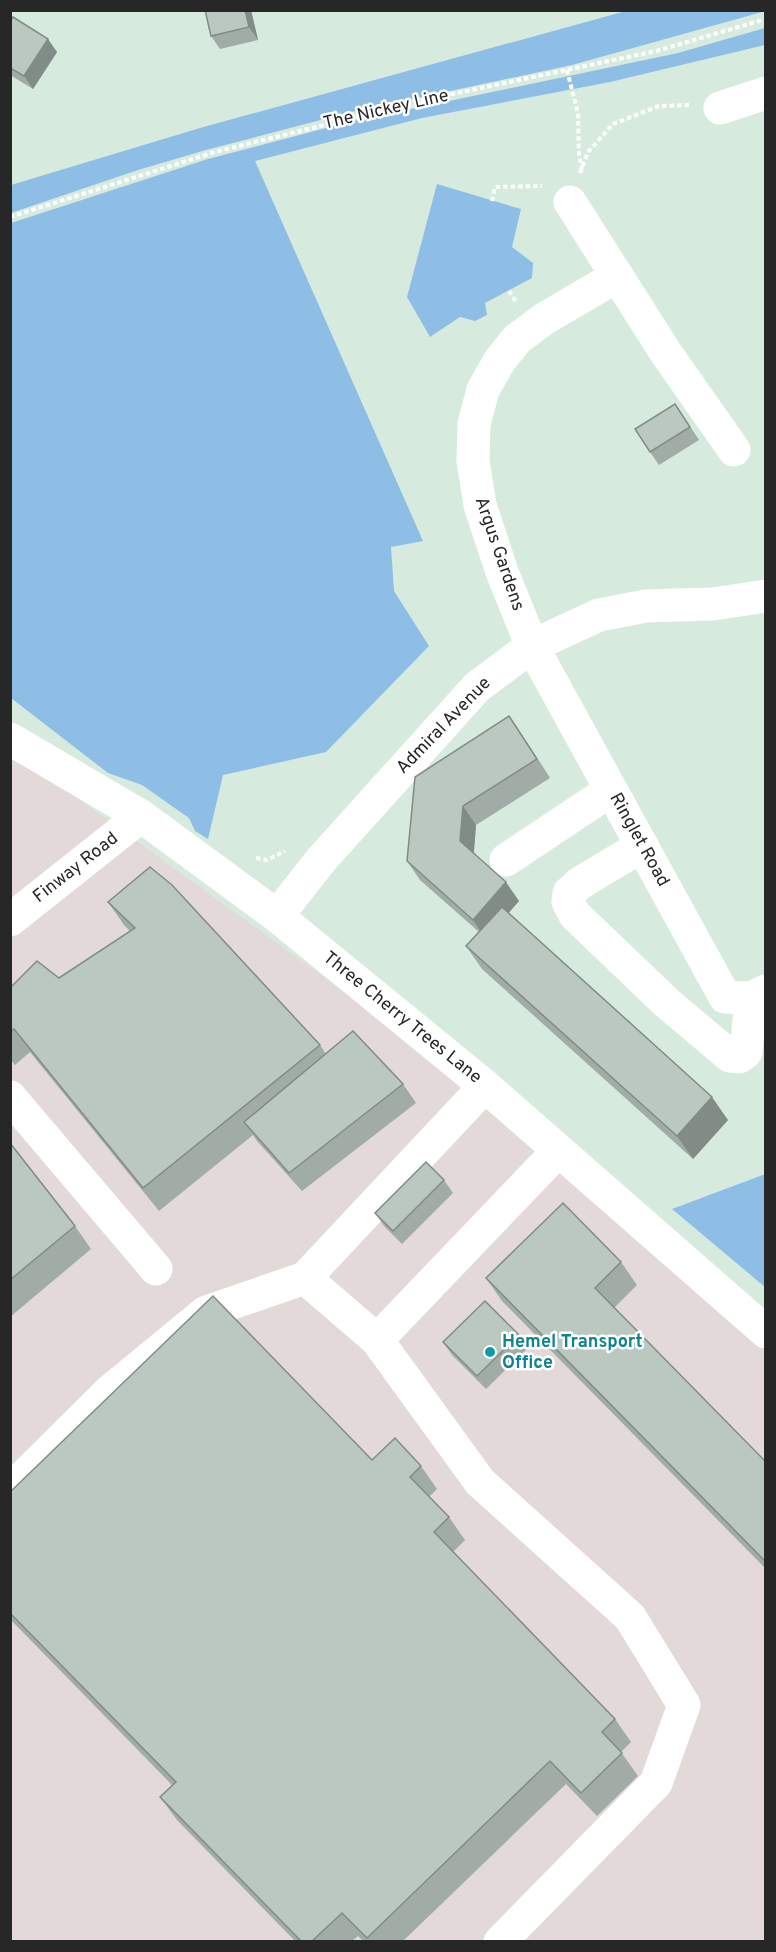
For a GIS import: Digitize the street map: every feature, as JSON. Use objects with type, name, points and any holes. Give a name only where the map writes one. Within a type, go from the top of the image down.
[{"type":"street","points":[[720,108],[765,93]]},
{"type":"street","points":[[573,193],[617,276],[666,353],[734,450]]},
{"type":"street","name":"Argus Gardens","points":[[532,646],[502,572],[480,505],[473,461],[474,424],[483,390],[500,360],[517,339],[544,319],[617,276]]},
{"type":"street","name":"Admiral Avenue","points":[[277,916],[321,860],[477,687],[532,646],[599,615],[646,606],[713,604],[765,596]]},
{"type":"street","name":"Ringlet Road","points":[[532,646],[725,997],[758,995]]},
{"type":"street","name":"Three Cherry Trees Lane","points":[[10,739],[141,816],[277,916],[485,1086],[765,1332]]},
{"type":"street","points":[[506,860],[611,790]]},
{"type":"street","name":"Finway Road","points":[[10,920],[141,816]]},
{"type":"street","points":[[642,846],[580,883],[569,893],[568,902],[575,915],[667,1004],[730,1056],[739,1057],[746,1052],[758,995]]},
{"type":"street","points":[[10,1490],[110,1391],[206,1312],[306,1278],[485,1086]]},
{"type":"street","points":[[10,1097],[156,1269]]},
{"type":"street","points":[[377,1340],[558,1151]]},
{"type":"street","points":[[306,1278],[377,1340],[480,1482],[630,1617],[684,1705],[656,1782],[500,1941]]},
{"type":"path","name":"The Nickey Line","points":[[10,217],[215,152],[429,99],[656,51],[765,19]]},
{"type":"path","points":[[567,70],[578,114],[579,155],[582,170]]},
{"type":"path","points":[[492,201],[495,187],[573,193],[588,152],[613,124],[659,106],[701,105],[720,108]]},
{"type":"path","points":[[255,858],[267,860],[288,850]]},
{"type":"shaded area","points":[[626,11],[766,11],[572,65],[347,113],[206,150],[138,170],[11,213],[11,185],[200,128]]},
{"type":"shaded area","points":[[765,28],[765,45],[610,82],[422,118],[255,161],[423,541],[391,547],[394,591],[429,646],[326,752],[223,775],[208,839],[195,831],[189,818],[142,785],[108,773],[11,698],[11,223],[208,159],[349,122],[678,53]]},
{"type":"shaded area","points":[[437,184],[521,209],[512,247],[533,263],[532,278],[485,303],[487,315],[475,321],[460,317],[430,337],[407,297]]},
{"type":"shaded area","points":[[10,749],[609,1184],[765,1326],[765,1941],[11,1941]]},
{"type":"shaded area","points":[[765,1174],[765,1287],[672,1209]]},
{"type":"building","points":[[205,10],[245,10],[249,27],[211,36]]},
{"type":"building","points":[[13,17],[48,39],[24,76],[10,68],[10,21]]},
{"type":"building","points":[[675,404],[690,427],[650,452],[635,429]]},
{"type":"building","points":[[509,716],[537,759],[463,806],[460,841],[506,882],[473,920],[407,861],[415,777]]},
{"type":"building","points":[[150,867],[172,885],[320,1045],[143,1188],[14,1029],[10,1032],[10,988],[37,961],[59,978],[135,928],[108,902]]},
{"type":"building","points":[[502,907],[712,1097],[677,1136],[466,946]]},
{"type":"building","points":[[353,1031],[403,1084],[289,1173],[244,1122]]},
{"type":"building","points":[[10,1143],[75,1226],[10,1280]]},
{"type":"building","points":[[426,1162],[444,1180],[393,1231],[375,1213]]},
{"type":"building","points":[[563,1203],[621,1262],[595,1288],[765,1461],[765,1561],[486,1278]]},
{"type":"building","points":[[213,1296],[372,1460],[395,1438],[421,1466],[410,1477],[449,1517],[434,1532],[615,1719],[602,1732],[622,1753],[581,1793],[550,1761],[367,1938],[342,1913],[312,1941],[301,1941],[160,1797],[176,1782],[10,1613],[10,1492]]},
{"type":"building","name":"Hemel Transport Office","points":[[485,1301],[519,1335],[477,1376],[443,1342]]},
{"type":"place","name":"Hemel Transport Office","points":[[490,1352]]}]
